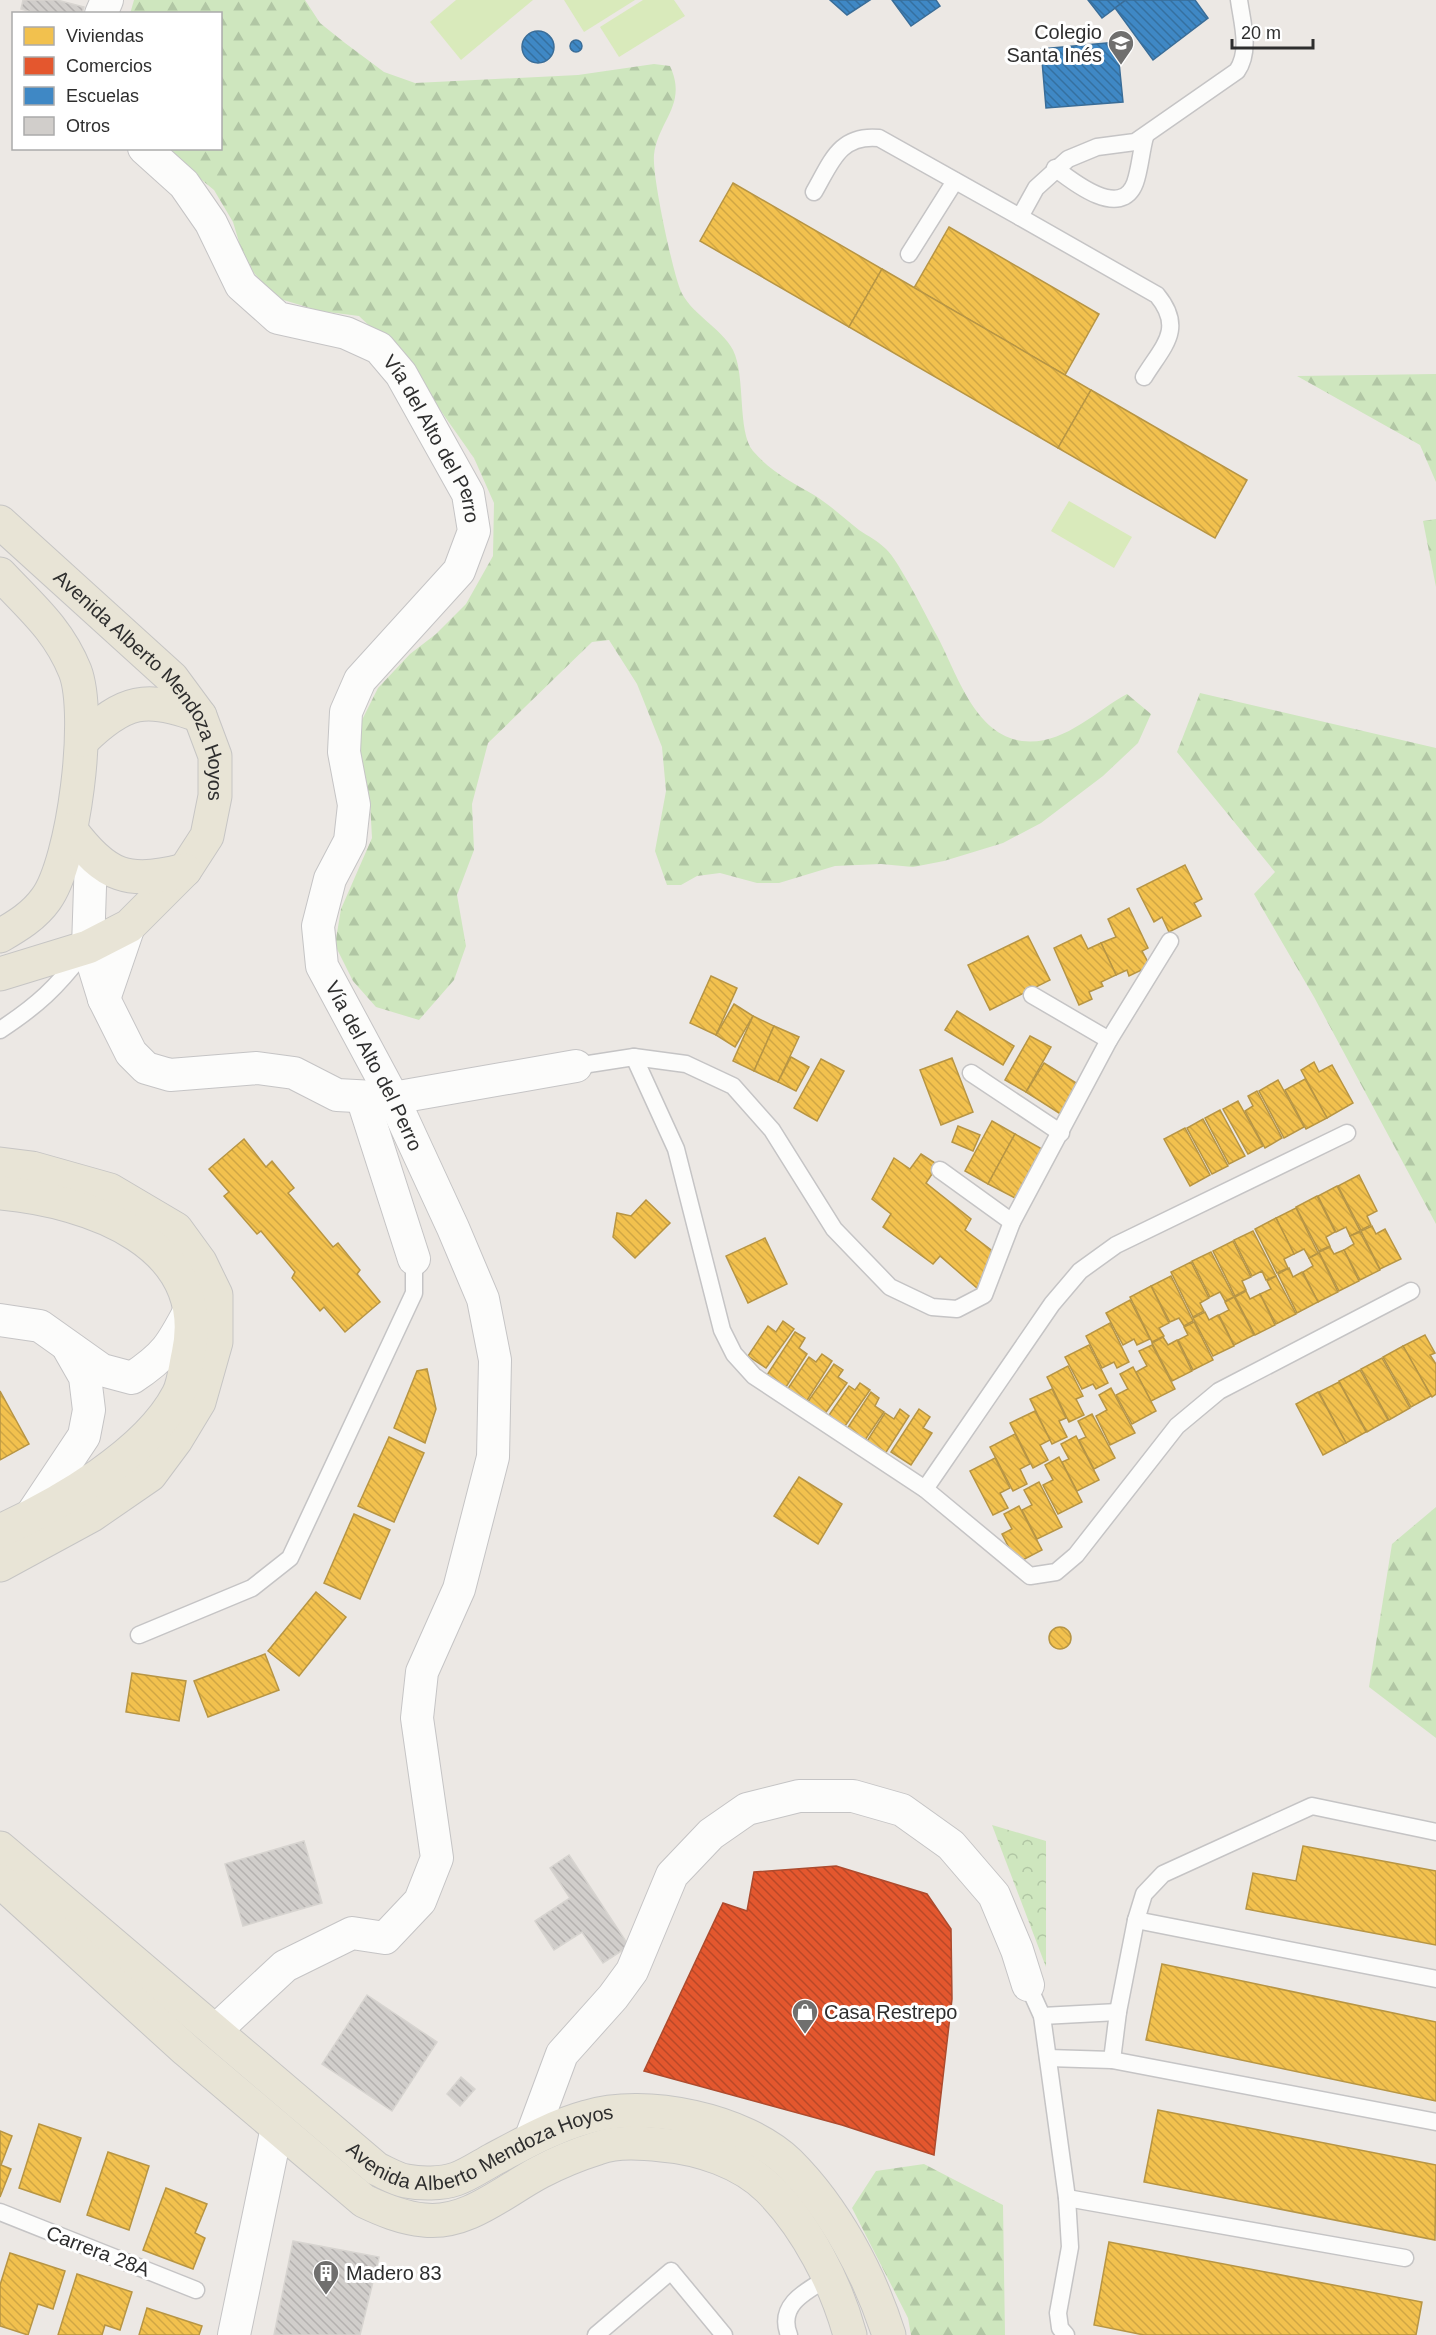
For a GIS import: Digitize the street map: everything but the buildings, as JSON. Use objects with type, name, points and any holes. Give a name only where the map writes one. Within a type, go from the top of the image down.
[{"type":"main road","name":"Avenida Alberto Mendoza Hoyos","points":[[0,522],[172,678],[200,716],[214,756],[215,796],[207,836],[185,870],[129,926],[88,946],[0,974]]},
{"type":"main road","name":"Avenida Alberto Mendoza Hoyos","points":[[0,574],[59,636],[76,674],[83,740],[71,830],[59,872],[46,898],[23,923],[0,936]]},
{"type":"main road","points":[[83,740],[106,717],[136,704],[169,704],[200,716]]},
{"type":"main road","points":[[71,830],[91,856],[120,874],[153,878],[185,870]]},
{"type":"main road","points":[[0,1164],[32,1168],[110,1190],[176,1229],[201,1262],[216,1295],[216,1342],[199,1402],[176,1440],[150,1475],[92,1515],[0,1565]]},
{"type":"main road","points":[[0,1193],[34,1196],[96,1213],[165,1256],[182,1281],[191,1308],[192,1338],[179,1394],[164,1415],[102,1474],[30,1517],[0,1531]]},
{"type":"main road","name":"Avenida Alberto Mendoza Hoyos","points":[[0,1848],[377,2169],[405,2181],[430,2183],[456,2179],[530,2140],[588,2116],[633,2109],[686,2115],[724,2126],[762,2145],[787,2161],[815,2192],[864,2273],[881,2309],[889,2335]]},
{"type":"main road","name":"Avenida Alberto Mendoza Hoyos","points":[[0,1881],[186,2050],[364,2201],[393,2214],[426,2221],[457,2216],[482,2208],[541,2172],[600,2147],[639,2143],[680,2146],[717,2157],[745,2171],[768,2188],[788,2211],[828,2278],[850,2335]]},
{"type":"street","name":"Vía del Alto del Perro","points":[[146,150],[184,184],[211,223],[241,285],[278,318],[346,333],[379,348],[401,374],[468,495],[474,531],[459,571],[360,680],[346,712],[344,752],[354,805],[350,841],[330,879],[318,926],[322,966],[393,1098],[483,1299],[495,1360],[493,1457],[459,1589],[422,1672],[417,1718],[438,1858],[420,1901],[385,1938],[352,1933],[285,1966],[215,2031]]},
{"type":"street","points":[[91,856],[88,946],[104,999],[131,1053],[146,1068],[170,1075],[257,1068],[294,1073],[337,1095],[393,1098],[576,1066]]},
{"type":"street","points":[[104,999],[129,926]]},
{"type":"street","points":[[362,1097],[414,1259]]},
{"type":"street","points":[[0,1320],[40,1326],[102,1370],[132,1378],[159,1360],[175,1338],[191,1308]]},
{"type":"street","points":[[30,1517],[84,1436],[89,1410],[85,1377],[66,1343]]},
{"type":"street","points":[[530,2140],[562,2054],[613,1997],[632,1971],[672,1875],[711,1834],[747,1809],[799,1796],[853,1796],[902,1810],[951,1845],[994,1895],[1017,1950],[1028,1985]]},
{"type":"street","points":[[234,2335],[277,2127]]},
{"type":"lane","points":[[1020,217],[1036,188],[1055,168],[1081,151],[1135,142],[1219,85],[1244,62],[1239,0]]},
{"type":"lane","points":[[1055,168],[1098,197],[1117,198],[1128,194],[1135,183],[1145,136]]},
{"type":"lane","points":[[814,192],[839,149],[853,140],[866,137],[879,138],[956,181],[1157,295],[1170,315],[1172,333],[1144,377]]},
{"type":"lane","points":[[909,254],[956,181]]},
{"type":"lane","points":[[576,1066],[634,1057],[686,1064],[733,1086],[772,1130],[834,1229],[891,1287],[932,1307],[957,1309],[984,1295],[1012,1222],[1109,1040],[1170,941]]},
{"type":"lane","points":[[0,1030],[39,1004],[60,984],[88,946]]},
{"type":"lane","points":[[1032,995],[1109,1040]]},
{"type":"lane","points":[[634,1057],[675,1149],[722,1330],[734,1354],[754,1376],[925,1489],[1030,1576],[1056,1572],[1076,1555],[1177,1426],[1219,1391],[1411,1291]]},
{"type":"lane","points":[[971,1073],[1061,1133]]},
{"type":"lane","points":[[925,1489],[1052,1304],[1080,1271],[1116,1245],[1347,1133]]},
{"type":"lane","points":[[940,1170],[1012,1222]]},
{"type":"lane","points":[[139,1635],[252,1588],[290,1558],[414,1293],[414,1259]]},
{"type":"lane","points":[[1112,2060],[1118,2012],[1136,1920],[1144,1894],[1163,1874],[1312,1806],[1436,1832]]},
{"type":"lane","points":[[1136,1920],[1436,1979]]},
{"type":"lane","points":[[1028,1985],[1042,2016],[1067,2198],[1070,2247],[1058,2313],[1060,2328],[1066,2335]]},
{"type":"lane","points":[[1042,2016],[1118,2012]]},
{"type":"lane","points":[[1048,2058],[1112,2060],[1436,2122]]},
{"type":"lane","points":[[1067,2198],[1405,2258]]},
{"type":"lane","name":"Carrera 28A","points":[[0,2212],[196,2290]]},
{"type":"lane","points":[[596,2335],[671,2271],[723,2335]]},
{"type":"lane","points":[[786,2333],[785,2318],[792,2303],[803,2292],[828,2278]]},
{"type":"green space","points":[[134,0],[305,0],[320,23],[345,43],[384,72],[415,83],[578,75],[654,64],[670,66],[676,91],[654,155],[659,201],[668,243],[684,298],[721,334],[733,350],[739,374],[745,431],[753,451],[774,470],[820,499],[886,549],[912,589],[968,698],[991,726],[1005,736],[1022,741],[1051,738],[1078,726],[1127,694],[1151,714],[1138,743],[1103,776],[1041,823],[1003,843],[944,861],[913,867],[881,864],[835,866],[779,883],[757,883],[720,873],[697,876],[681,885],[667,885],[655,851],[666,791],[662,747],[637,684],[609,640],[592,642],[488,743],[472,804],[474,850],[457,895],[466,946],[454,980],[419,1020],[376,1007],[353,981],[335,945],[341,909],[372,838],[370,802],[357,756],[361,722],[378,688],[410,654],[436,634],[466,604],[493,556],[494,503],[474,458],[405,360],[359,316],[320,311],[277,298],[254,273],[242,252],[233,222],[214,190],[165,150],[222,150],[222,12],[131,12]]},
{"type":"green space","points":[[456,0],[533,0],[461,60],[430,22]]},
{"type":"green space","points":[[564,0],[635,0],[584,32]]},
{"type":"green space","points":[[643,0],[674,0],[685,16],[619,57],[600,27]]},
{"type":"green space","points":[[1436,374],[1436,482],[1420,445],[1297,376]]},
{"type":"green space","points":[[1069,501],[1132,537],[1114,568],[1051,531]]},
{"type":"green space","points":[[1436,519],[1436,587],[1423,521]]},
{"type":"green space","points":[[1200,693],[1436,748],[1436,1224],[1314,997],[1254,894],[1275,872],[1177,752]]},
{"type":"green space","points":[[1436,1507],[1436,1738],[1369,1687],[1392,1544]]},
{"type":"green space","points":[[992,1825],[1046,1841],[1046,1967]]},
{"type":"green space","points":[[924,2164],[1003,2205],[1005,2335],[911,2335],[908,2318],[852,2208],[876,2171]]},
{"type":"place","name":"Colegio Santa Inés","points":[[1121,66]]},
{"type":"place","name":"Casa Restrepo","points":[[805,2035]]},
{"type":"place","name":"Madero 83","points":[[326,2296]]}]
